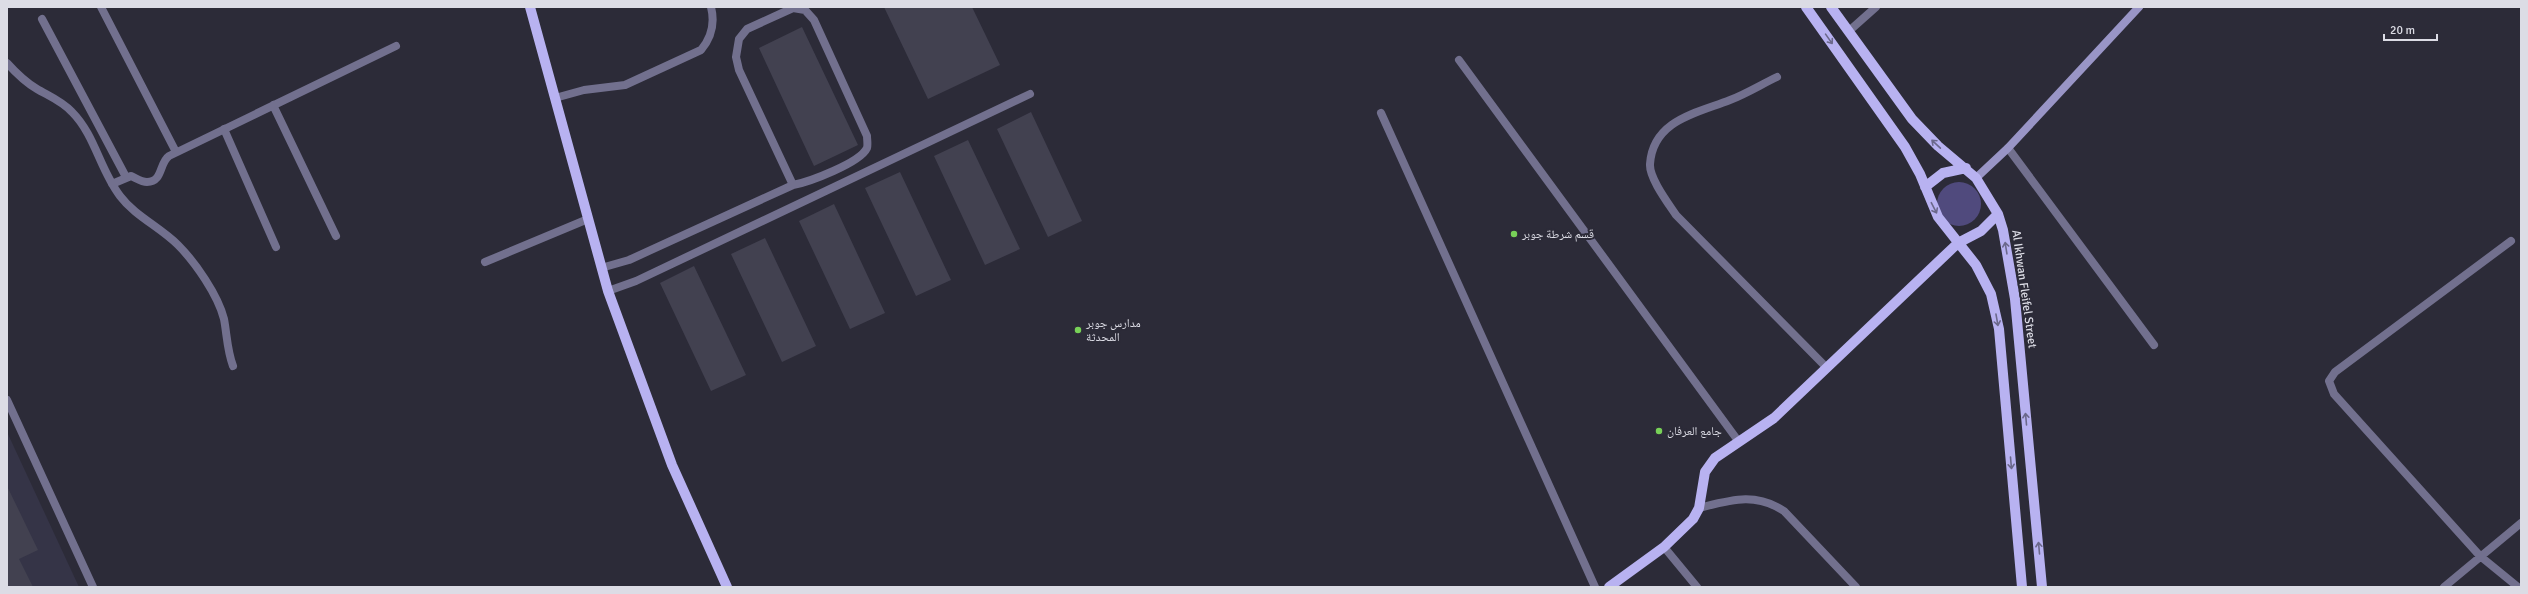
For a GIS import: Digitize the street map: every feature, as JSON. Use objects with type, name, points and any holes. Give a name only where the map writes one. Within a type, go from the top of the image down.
[{"type":"main road","points":[[530,7],[600,268],[669,458],[727,587]]},
{"type":"main road","points":[[1806,7],[1905,147],[1938,216],[1984,279],[1996,312],[2022,587]]},
{"type":"main road","name":"Al Ikhwan Fleifel Street","points":[[1831,7],[1912,119],[1938,146],[1966,168],[1976,178],[1998,214],[2003,230],[2015,299],[2042,587]]},
{"type":"main road","points":[[1925,187],[1943,173],[1966,168]]},
{"type":"main road","points":[[1609,587],[1664,547],[1684,530],[1699,508],[1703,481],[1709,465],[1718,456],[1768,423],[1958,243],[1981,231],[1998,214]]},
{"type":"street","points":[[101,7],[176,152]]},
{"type":"street","points":[[555,98],[584,90],[625,85],[701,50],[709,40],[713,25],[711,7]]},
{"type":"street","points":[[1848,31],[1876,7]]},
{"type":"street","points":[[1976,178],[2008,148],[2139,7]]},
{"type":"street","points":[[600,268],[629,260],[793,185],[807,182],[861,157],[868,147],[867,136],[814,20],[805,10],[793,8],[747,29],[740,39],[736,57],[739,70],[793,185]]},
{"type":"street","points":[[42,19],[126,177]]},
{"type":"street","points":[[112,184],[131,176],[147,182],[153,180],[160,174],[164,160],[176,152],[396,46]]},
{"type":"street","points":[[1459,60],[1739,442]]},
{"type":"street","points":[[7,63],[26,81],[60,101],[79,119],[112,184],[127,204],[177,244],[200,273],[223,317],[227,349],[233,366]]},
{"type":"street","points":[[1777,77],[1732,100],[1673,123],[1656,139],[1650,165],[1659,189],[1676,215],[1826,367]]},
{"type":"street","points":[[608,291],[636,281],[1030,94]]},
{"type":"street","points":[[273,105],[336,236]]},
{"type":"street","points":[[1381,113],[1595,587]]},
{"type":"street","points":[[224,129],[276,247]]},
{"type":"street","points":[[2008,148],[2154,345]]},
{"type":"street","points":[[485,262],[588,219]]},
{"type":"street","points":[[2511,241],[2335,372],[2329,381],[2334,394],[2480,556],[2518,587]]},
{"type":"street","points":[[7,400],[93,587]]},
{"type":"street","points":[[1699,508],[1744,497],[1764,500],[1775,504],[1784,511],[1856,587]]},
{"type":"street","points":[[2444,587],[2521,523]]},
{"type":"street","points":[[1664,547],[1696,587]]},
{"type":"shaded area","points":[[1959,182],[1971,186],[1977,192],[1981,204],[1977,216],[1971,222],[1959,226],[1947,222],[1941,216],[1937,204],[1941,192],[1947,186]]},
{"type":"shaded area","points":[[7,432],[79,587],[7,587]]},
{"type":"building","points":[[884,7],[972,7],[1000,65],[928,99]]},
{"type":"building","points":[[802,27],[858,145],[814,166],[759,48]]},
{"type":"building","points":[[1031,112],[1082,221],[1048,237],[997,129]]},
{"type":"building","points":[[968,140],[1020,249],[985,265],[934,156]]},
{"type":"building","points":[[900,172],[951,280],[916,296],[865,188]]},
{"type":"building","points":[[834,204],[885,313],[850,329],[799,221]]},
{"type":"building","points":[[765,238],[816,346],[782,362],[731,254]]},
{"type":"building","points":[[694,266],[746,375],[711,391],[660,283]]},
{"type":"building","points":[[7,486],[38,550],[19,559],[33,587],[7,587]]},
{"type":"place","name":"قسم شرطة جوبر","points":[[1514,234]]},
{"type":"place","name":"مدارس جوبر المحدثة","points":[[1078,330]]},
{"type":"place","name":"جامع العرفان","points":[[1659,431]]}]
